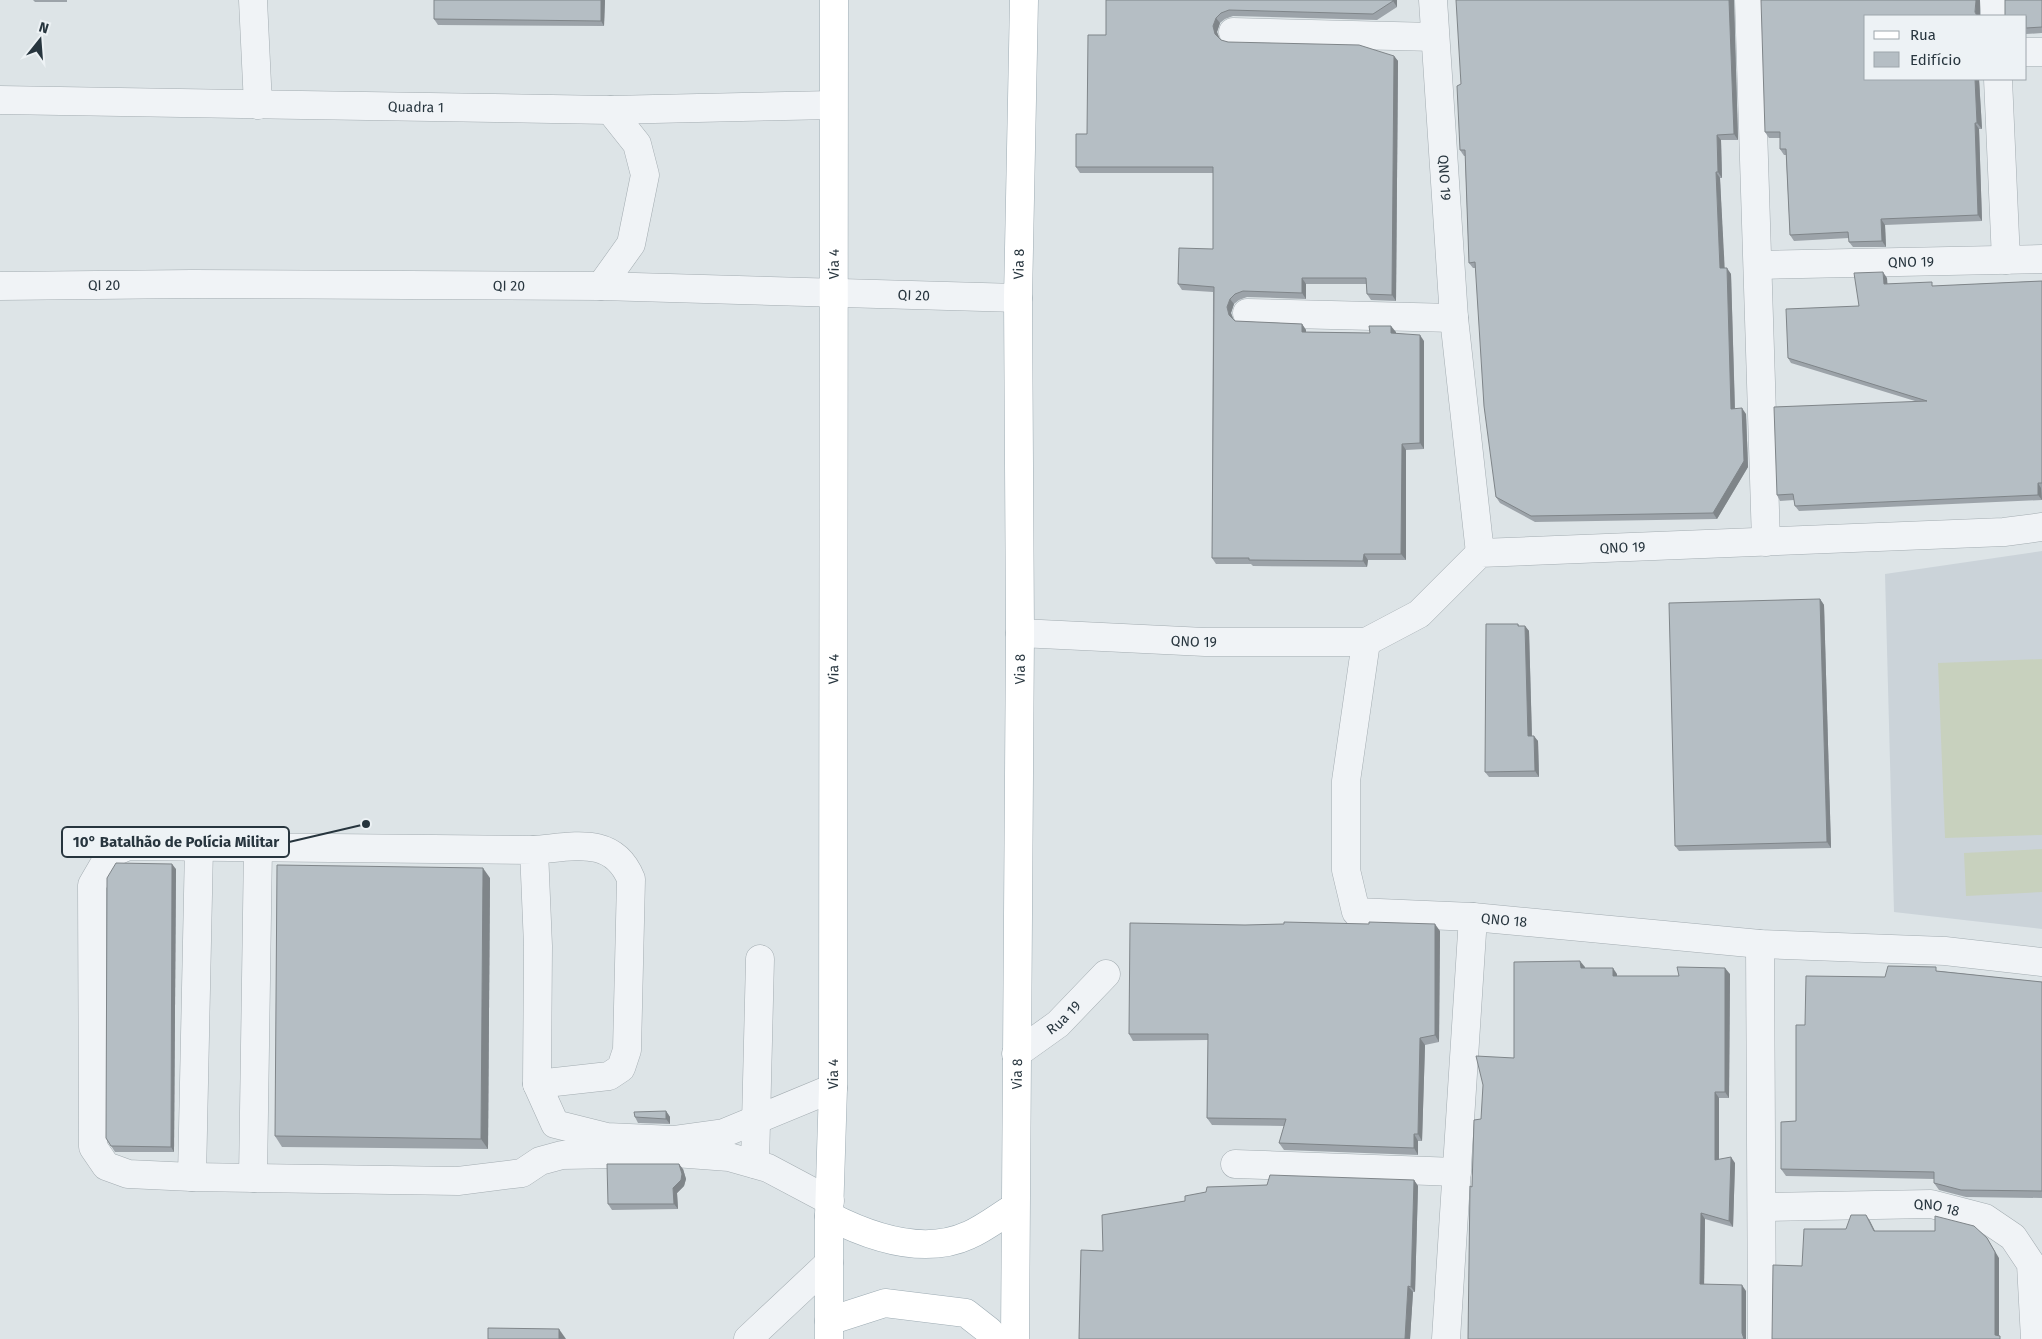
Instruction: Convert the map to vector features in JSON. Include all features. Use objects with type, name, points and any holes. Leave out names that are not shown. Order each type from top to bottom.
[{"type":"main road","name":"Via 4","points":[[829,1330],[833,1088],[832,293],[834,0]]},
{"type":"main road","name":"Via 8","points":[[1015,1339],[1014,1207],[1020,633],[1018,298],[1024,0]]},
{"type":"main road","points":[[830,1209],[859,1232],[892,1240],[923,1244],[954,1241],[970,1235],[1014,1207]]},
{"type":"main road","points":[[829,1330],[885,1303],[966,1313],[989,1331],[995,1339]]},
{"type":"street","points":[[253,0],[258,105]]},
{"type":"street","name":"QNO 19","points":[[1433,0],[1454,318],[1480,553]]},
{"type":"street","points":[[1749,0],[1766,542]]},
{"type":"street","points":[[1994,0],[1995,15]]},
{"type":"street","points":[[1233,32],[1435,37]]},
{"type":"street","points":[[2027,52],[2042,52]]},
{"type":"street","points":[[1998,80],[2006,260]]},
{"type":"street","name":"Quadra 1","points":[[0,100],[610,110],[833,105]]},
{"type":"street","points":[[601,286],[631,244],[645,175],[636,144],[610,110]]},
{"type":"street","name":"QNO 19","points":[[1758,265],[2042,260]]},
{"type":"street","name":"QI 20","points":[[0,286],[192,284],[601,286],[1018,298]]},
{"type":"street","points":[[1247,313],[1454,318]]},
{"type":"street","name":"QNO 19","points":[[1020,633],[1205,642],[1366,642],[1419,614],[1480,553],[2004,532],[2042,527]]},
{"type":"street","points":[[1366,642],[1346,781],[1346,870],[1356,912],[1473,918]]},
{"type":"street","points":[[537,1084],[609,1076],[621,1068],[628,1050],[631,879],[625,863],[613,853],[591,846],[534,850],[128,846],[110,854],[92,885],[93,1147],[106,1166],[128,1174],[192,1177],[458,1181],[522,1173],[540,1162],[562,1155],[674,1153],[729,1157],[768,1168],[830,1209]]},
{"type":"street","points":[[192,1177],[199,847]]},
{"type":"street","points":[[254,1178],[258,847]]},
{"type":"street","points":[[534,850],[538,946],[537,1084],[555,1124],[607,1137],[673,1140],[724,1133],[757,1121],[833,1088]]},
{"type":"street","name":"QNO 18","points":[[1446,1339],[1473,918],[1760,944],[1945,951],[2042,962]]},
{"type":"street","points":[[1760,944],[1762,1339]]},
{"type":"street","points":[[755,1164],[760,959]]},
{"type":"street","name":"Rua 19","points":[[1016,1054],[1058,1024],[1106,974]]},
{"type":"street","points":[[1235,1164],[1457,1172]]},
{"type":"street","name":"QNO 18","points":[[1762,1207],[1931,1204],[1985,1218],[2013,1237],[2031,1264],[2037,1327]]},
{"type":"street","points":[[748,1339],[829,1263]]},
{"type":"shaded area","points":[[2042,551],[2042,929],[1894,912],[1885,574]]},
{"type":"green space","points":[[2042,659],[2042,835],[1945,838],[1938,663]]},
{"type":"green space","points":[[2042,849],[2042,892],[1966,896],[1964,853]]},
{"type":"building","points":[[434,0],[601,0],[601,21],[434,19]]},
{"type":"building","points":[[1106,0],[1393,0],[1373,14],[1229,10],[1221,13],[1216,18],[1213,26],[1215,34],[1221,40],[1228,42],[1359,45],[1394,56],[1392,295],[1367,294],[1366,278],[1302,278],[1302,293],[1243,291],[1235,294],[1230,299],[1227,307],[1229,315],[1235,321],[1302,324],[1302,332],[1370,333],[1369,326],[1391,326],[1391,333],[1420,335],[1420,443],[1402,444],[1401,554],[1364,554],[1363,561],[1212,558],[1214,287],[1178,284],[1179,248],[1213,249],[1213,167],[1076,167],[1076,134],[1087,134],[1088,35],[1106,35]]},
{"type":"building","points":[[1456,0],[1729,0],[1734,134],[1717,135],[1718,172],[1716,172],[1720,268],[1727,268],[1731,409],[1742,408],[1744,461],[1713,513],[1531,516],[1496,497],[1484,406],[1475,262],[1469,263],[1465,150],[1460,150],[1457,86],[1461,84]]},
{"type":"building","points":[[1761,0],[1976,0],[1976,15],[1864,15],[1864,80],[1975,80],[1978,215],[1881,219],[1882,241],[1849,242],[1848,232],[1790,235],[1786,149],[1780,149],[1780,132],[1765,132]]},
{"type":"building","points":[[2005,0],[2042,0],[2042,27],[2027,28],[2027,15],[2005,15]]},
{"type":"building","points":[[1883,272],[1884,284],[1932,282],[1932,286],[2042,281],[2042,483],[2038,483],[2038,495],[1795,506],[1793,494],[1777,495],[1774,407],[1927,401],[1788,358],[1786,309],[1859,306],[1854,273]]},
{"type":"building","points":[[1820,599],[1827,842],[1675,846],[1669,603]]},
{"type":"building","points":[[1486,624],[1518,624],[1518,626],[1525,626],[1528,736],[1534,736],[1535,771],[1485,772]]},
{"type":"building","points":[[116,863],[172,864],[171,1147],[111,1146],[106,1138],[107,878]]},
{"type":"building","points":[[277,865],[483,868],[481,1139],[275,1136]]},
{"type":"building","points":[[1284,922],[1435,924],[1435,1035],[1420,1038],[1418,1134],[1414,1134],[1414,1148],[1279,1143],[1286,1119],[1207,1118],[1208,1034],[1129,1034],[1130,923],[1245,925],[1284,924]]},
{"type":"building","points":[[1580,961],[1581,968],[1613,968],[1613,976],[1679,976],[1677,967],[1725,968],[1725,1092],[1715,1092],[1715,1160],[1731,1157],[1729,1221],[1701,1213],[1700,1284],[1742,1285],[1742,1333],[1744,1339],[1468,1339],[1470,1186],[1472,1187],[1474,1120],[1481,1119],[1483,1085],[1476,1056],[1514,1058],[1514,962]]},
{"type":"building","points":[[1888,966],[1936,967],[1936,971],[2042,982],[2042,1191],[1961,1190],[1934,1183],[1934,1172],[1781,1169],[1781,1122],[1796,1121],[1796,1025],[1805,1025],[1806,976],[1885,977]]},
{"type":"building","points":[[666,1111],[666,1119],[635,1117],[634,1112]]},
{"type":"building","points":[[607,1164],[679,1164],[682,1174],[681,1180],[673,1188],[674,1204],[608,1204]]},
{"type":"building","points":[[1270,1175],[1414,1180],[1411,1287],[1408,1286],[1405,1339],[1079,1339],[1081,1250],[1103,1251],[1102,1215],[1185,1201],[1185,1196],[1206,1192],[1207,1187],[1267,1185]]},
{"type":"building","points":[[1851,1215],[1866,1215],[1874,1231],[1935,1231],[1935,1216],[1974,1226],[1987,1238],[1995,1252],[1995,1335],[2000,1336],[2000,1339],[1772,1339],[1773,1265],[1802,1266],[1804,1229],[1846,1229]]},
{"type":"building","points":[[488,1328],[559,1329],[559,1339],[488,1339]]},
{"type":"place","name":"10° Batalhão de Polícia Militar","points":[[366,824]]}]
